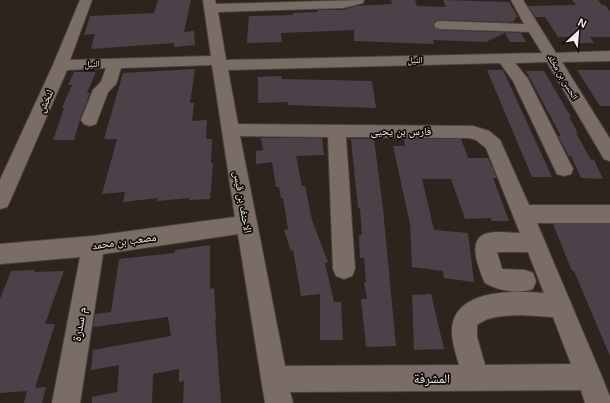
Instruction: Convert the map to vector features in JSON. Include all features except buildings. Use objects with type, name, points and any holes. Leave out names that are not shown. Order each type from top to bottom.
[{"type":"street","name":"لنخش","points":[[0,202],[61,65],[86,0]]},
{"type":"street","points":[[210,4],[343,4],[358,0]]},
{"type":"street","name":"الحسن بن مخلد","points":[[517,0],[551,57],[602,128],[610,154]]},
{"type":"street","name":"الاحنف بن قيس","points":[[210,4],[230,130],[277,391]]},
{"type":"street","points":[[441,25],[534,28]]},
{"type":"street","name":"النيل","points":[[61,65],[610,56]]},
{"type":"street","points":[[508,58],[512,70],[520,79],[564,169]]},
{"type":"street","points":[[90,120],[101,90],[95,85],[108,64]]},
{"type":"street","name":"فارس بن يحيى","points":[[230,130],[469,132],[483,136],[494,145],[561,306],[599,403]]},
{"type":"street","points":[[337,131],[344,269]]},
{"type":"street","points":[[522,214],[610,214]]},
{"type":"street","name":"مصعب بن محمد","points":[[0,254],[93,246],[247,224]]},
{"type":"street","points":[[525,281],[499,279],[493,276],[485,246],[489,242],[534,243]]},
{"type":"street","name":"م سدرة","points":[[66,403],[93,246]]},
{"type":"street","points":[[476,378],[464,327],[470,314],[484,307],[504,304],[561,306]]},
{"type":"street","name":"المشرفة","points":[[277,391],[476,378],[589,377]]}]
